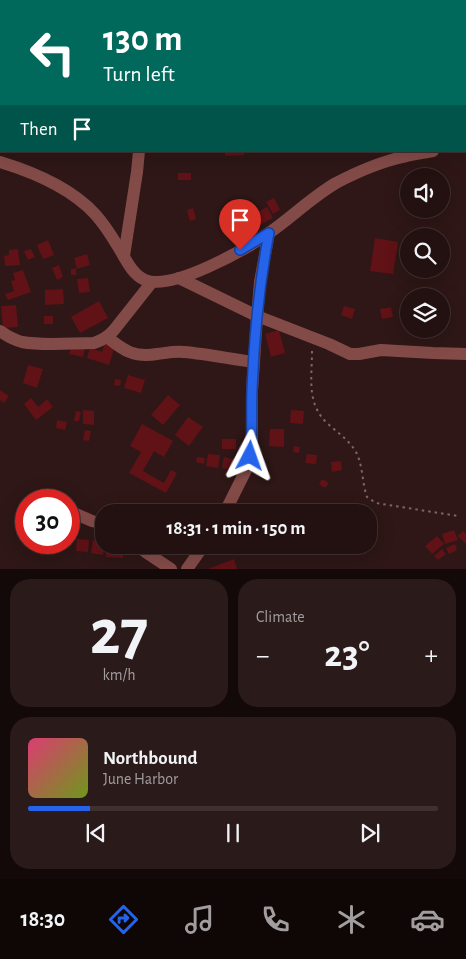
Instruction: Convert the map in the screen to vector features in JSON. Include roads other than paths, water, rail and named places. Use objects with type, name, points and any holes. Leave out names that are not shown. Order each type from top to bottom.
[{"type":"street","points":[[124,256],[139,152]]},
{"type":"street","points":[[0,162],[36,174],[80,201],[95,214],[135,273],[143,279],[152,282],[162,282],[179,278],[226,258],[269,233],[318,194],[337,183],[376,165],[428,152]]},
{"type":"street","points":[[229,504],[246,470],[250,456],[257,316],[260,282],[269,233]]},
{"type":"street","points":[[179,278],[257,316],[350,354],[381,350],[466,354]]},
{"type":"street","points":[[0,331],[16,340],[32,343],[94,343],[107,337],[152,282]]},
{"type":"street","points":[[107,337],[122,349],[141,355],[173,351],[254,362]]},
{"type":"street","points":[[80,516],[95,522]]},
{"type":"street","points":[[148,554],[171,569]]},
{"type":"street","points":[[187,569],[198,554]]}]
